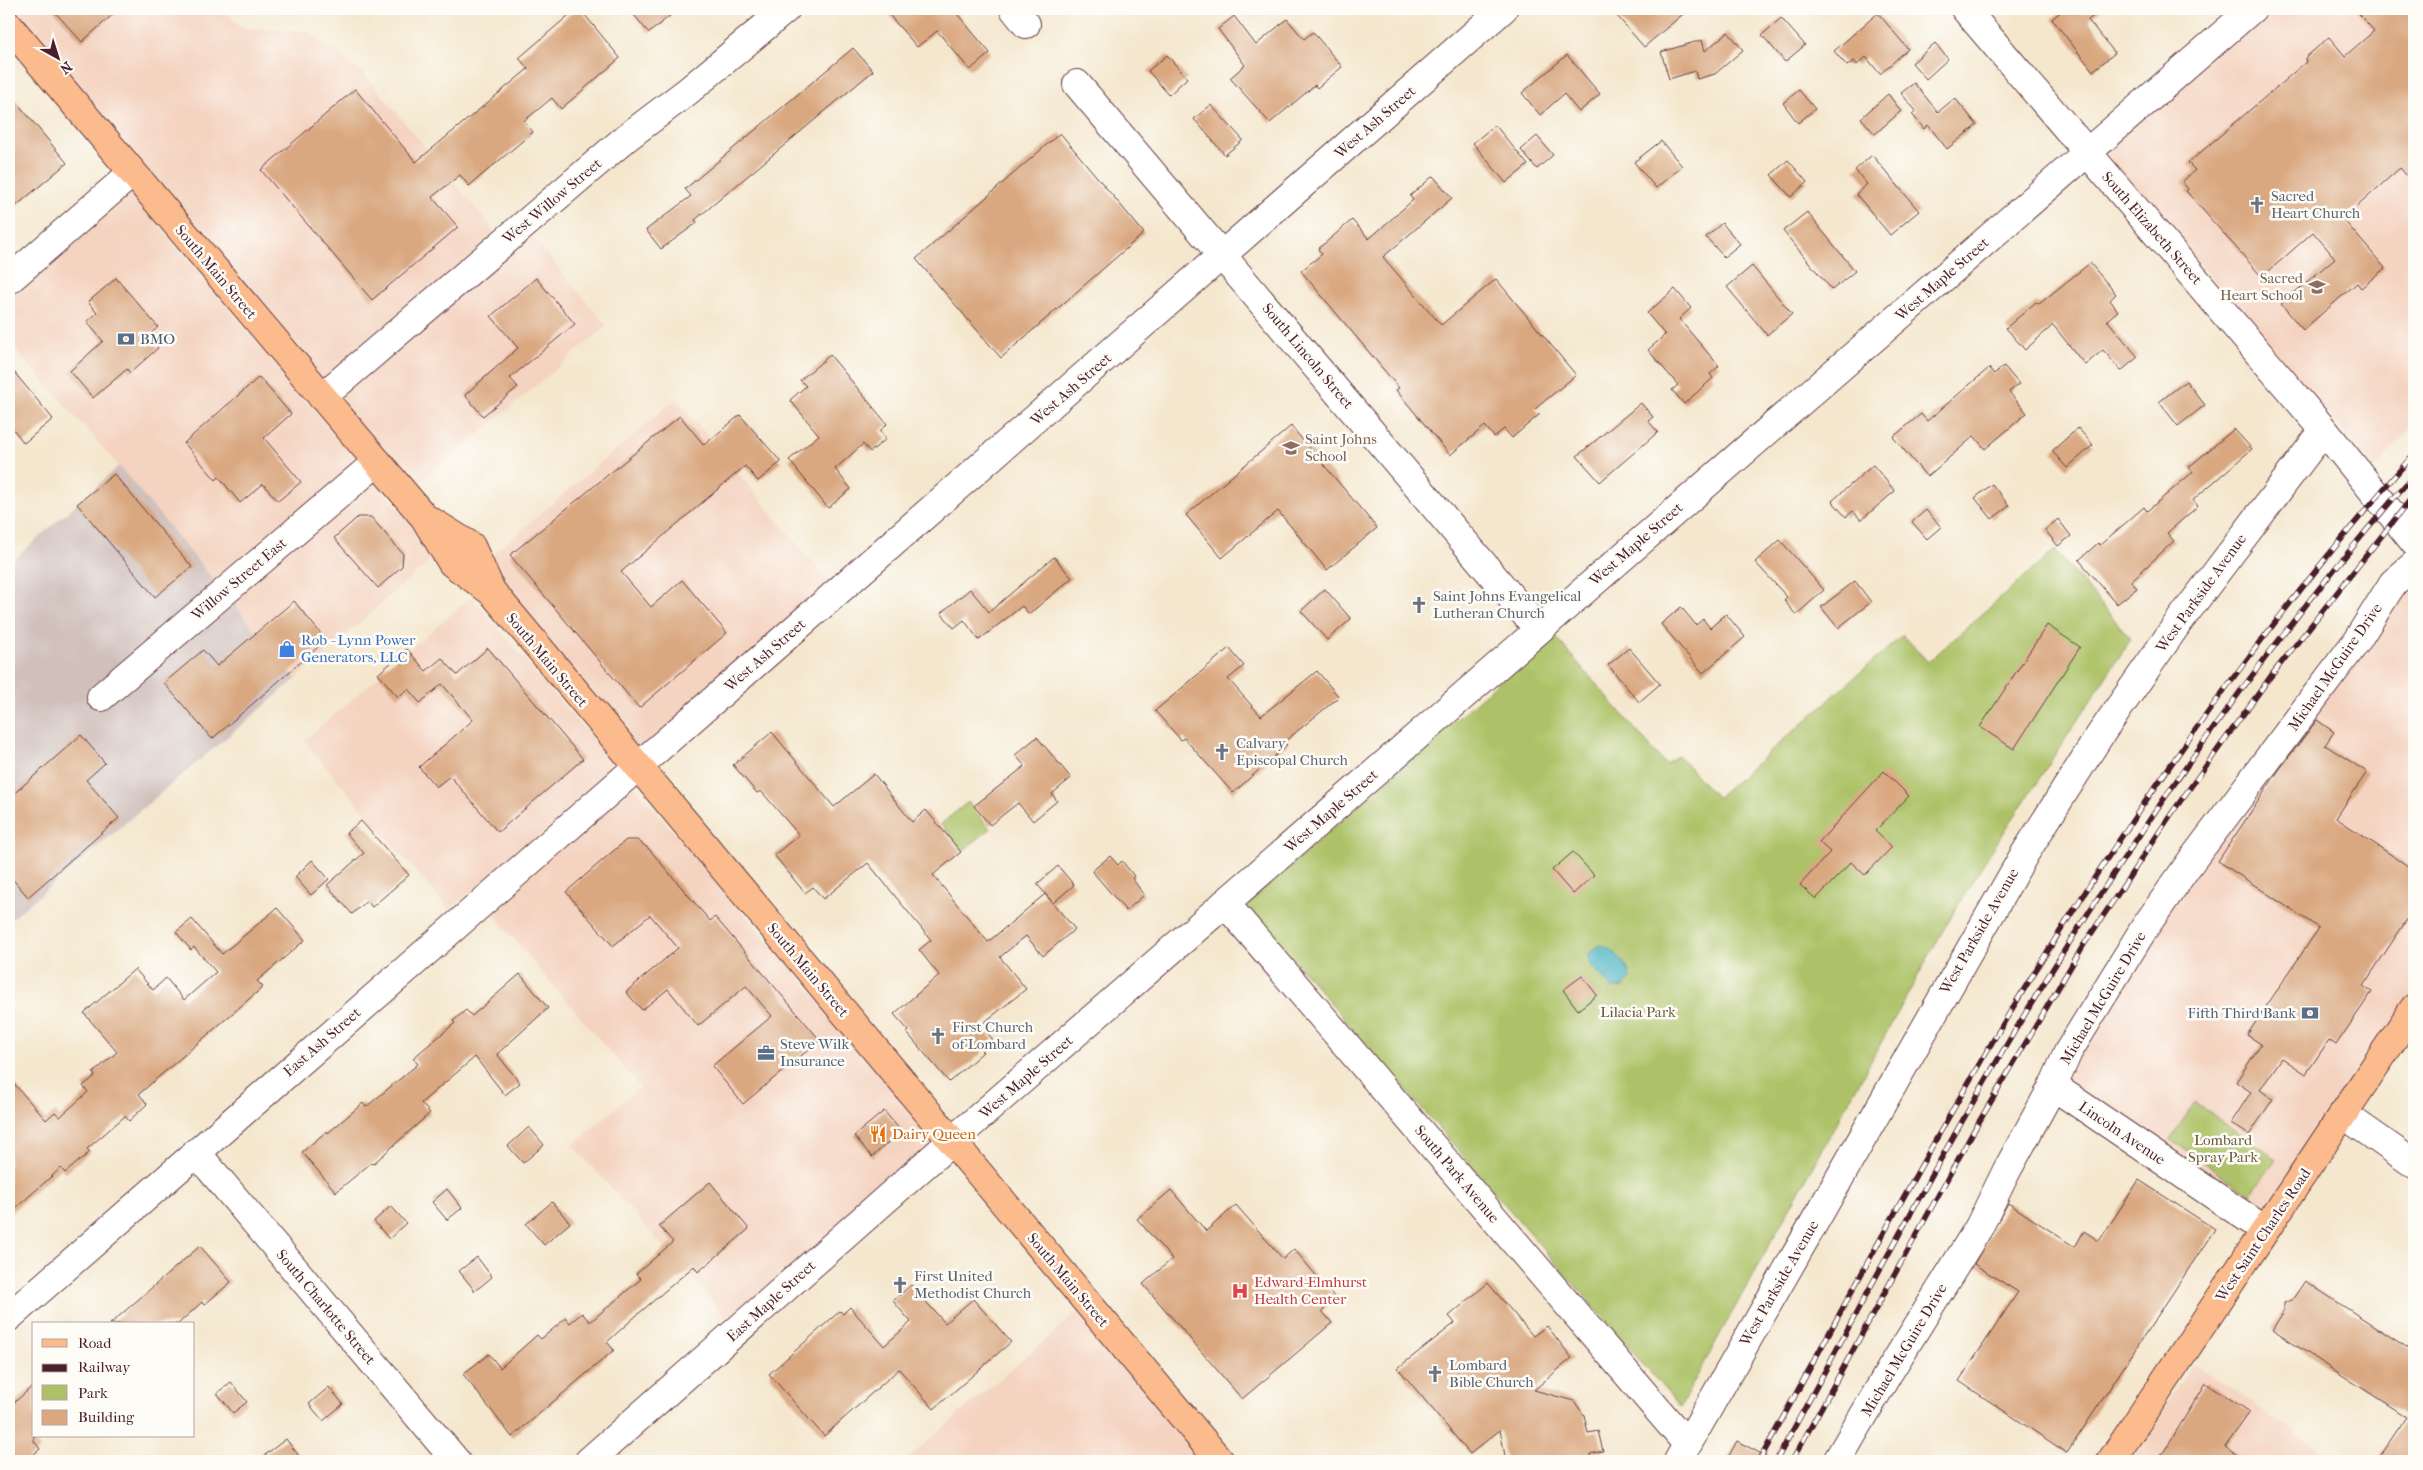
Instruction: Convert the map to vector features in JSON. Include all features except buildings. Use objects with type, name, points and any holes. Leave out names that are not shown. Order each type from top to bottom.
[{"type":"main road","name":"South Main Street","points":[[9,26],[424,517],[452,563],[493,594],[636,767],[953,1140],[1220,1461]]},
{"type":"main road","name":"West Saint Charles Road","points":[[2111,1461],[2414,1008]]},
{"type":"street","name":"West Willow Street","points":[[322,397],[626,138],[688,91],[786,9]]},
{"type":"street","name":"West Ash Street","points":[[636,767],[1503,9]]},
{"type":"street","name":"South Elizabeth Street","points":[[1965,9],[2324,430],[2414,542]]},
{"type":"street","name":"West Maple Street","points":[[953,1140],[2252,9]]},
{"type":"street","name":"South Lincoln Street","points":[[1077,84],[1538,629]]},
{"type":"street","points":[[9,280],[132,173]]},
{"type":"street","name":"West Parkside Avenue","points":[[1683,1453],[2024,855],[2100,734],[2178,623],[2324,430]]},
{"type":"street","name":"Willow Street East","points":[[100,697],[377,462]]},
{"type":"street","name":"Michael McGuire Drive","points":[[1837,1461],[1889,1372],[1979,1227],[2085,1021],[2145,927],[2189,864],[2356,642],[2393,583],[2414,565]]},
{"type":"street","name":"East Ash Street","points":[[9,1317],[636,767]]},
{"type":"street","name":"South Park Avenue","points":[[1226,903],[1683,1453]]},
{"type":"street","name":"Lincoln Avenue","points":[[2053,1086],[2265,1230]]},
{"type":"street","points":[[2343,1114],[2414,1164]]},
{"type":"street","name":"East Maple Street","points":[[589,1461],[953,1140]]},
{"type":"street","name":"South Charlotte Street","points":[[196,1152],[456,1461]]},
{"type":"shaded area","points":[[11,9],[224,9],[240,27],[310,32],[365,75],[499,236],[324,383]]},
{"type":"shaded area","name":"Sacred Heart School","points":[[2265,9],[2414,9],[2414,424],[2375,469],[2103,151]]},
{"type":"shaded area","points":[[116,174],[437,554],[296,679],[119,466],[9,342],[9,269]]},
{"type":"shaded area","points":[[529,233],[607,326],[412,490],[334,397]]},
{"type":"shaded area","points":[[676,399],[832,585],[639,753],[479,566]]},
{"type":"shaded area","points":[[119,466],[296,679],[9,921],[9,564]]},
{"type":"shaded area","points":[[2414,575],[2414,992],[2255,1230],[2055,1096],[2141,945]]},
{"type":"shaded area","points":[[471,597],[619,770],[449,910],[304,741]]},
{"type":"shaded area","points":[[633,785],[939,1139],[732,1324],[573,1145],[640,1087],[489,910]]},
{"type":"shaded area","points":[[1081,1309],[1203,1461],[905,1461]]},
{"type":"shaded area","points":[[2193,1364],[2338,1461],[2127,1461]]},
{"type":"green space","name":"Lilacia Park","points":[[2055,550],[2131,639],[1985,861],[1946,925],[1680,1407],[1246,905],[1553,634],[1666,765],[1678,755],[1717,798],[1903,635],[1928,662]]},
{"type":"green space","points":[[968,802],[990,829],[963,851],[941,824]]},
{"type":"green space","name":"Lombard Spray Park","points":[[2195,1103],[2276,1159],[2251,1195],[2170,1139]]},
{"type":"water","points":[[1600,945],[1615,953],[1627,968],[1630,979],[1624,987],[1612,988],[1589,963],[1589,953]]},
{"type":"railway","points":[[1759,1461],[1957,1103],[2069,916],[2161,779],[2258,645],[2360,516],[2414,454]]},
{"type":"railway","points":[[1776,1461],[1970,1107],[2081,924],[2170,791],[2263,661],[2362,535],[2414,475]]},
{"type":"railway","points":[[1792,1461],[1973,1132],[2083,946],[2174,810],[2271,676],[2414,495]]},
{"type":"place","name":"Sacred Heart Church","points":[[2257,205]]},
{"type":"place","name":"Sacred Heart School","points":[[2317,287]]},
{"type":"place","name":"BMO","points":[[126,339]]},
{"type":"place","name":"Saint Johns School","points":[[1291,448]]},
{"type":"place","name":"Saint Johns Evangelical Lutheran Church","points":[[1419,605]]},
{"type":"place","name":"Rob - Lynn Power Generators, LLC","points":[[287,649]]},
{"type":"place","name":"Calvary Episcopal Church","points":[[1222,752]]},
{"type":"place","name":"Fifth Third Bank","points":[[2310,1013]]},
{"type":"place","name":"First Church of Lombard","points":[[938,1036]]},
{"type":"place","name":"Steve Wilk Insurance","points":[[766,1053]]},
{"type":"place","name":"Dairy Queen","points":[[878,1134]]},
{"type":"place","name":"First United Methodist Church","points":[[900,1285]]},
{"type":"place","name":"Edward-Elmhurst Health Center","points":[[1240,1291]]},
{"type":"place","name":"Lombard Bible Church","points":[[1435,1374]]}]
